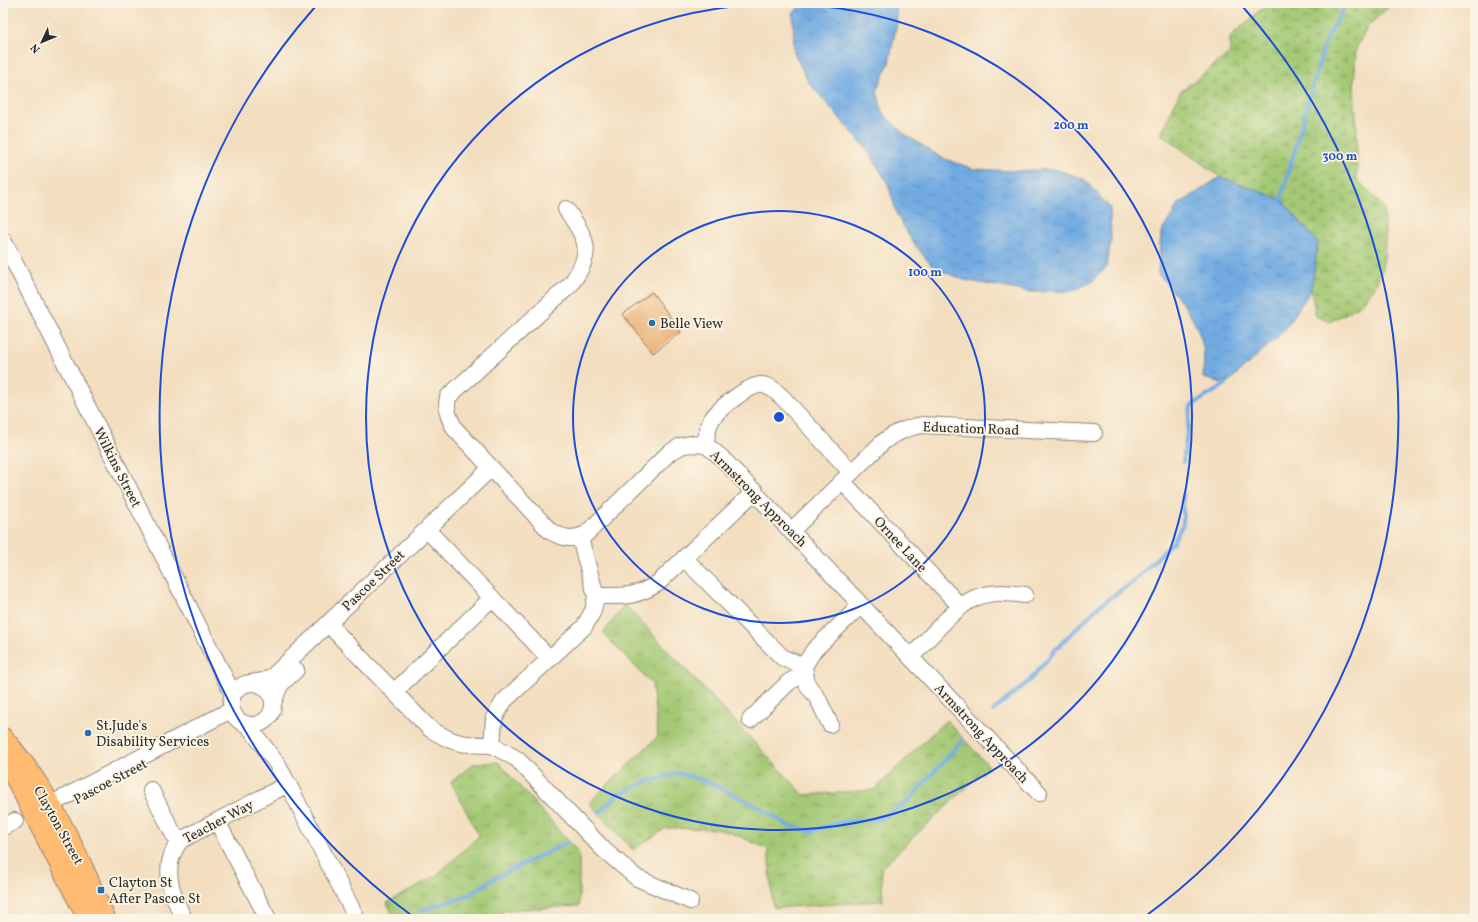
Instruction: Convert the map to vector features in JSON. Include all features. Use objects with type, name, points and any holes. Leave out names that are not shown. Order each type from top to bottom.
[{"type":"main road","name":"Clayton Street","points":[[3,739],[22,759],[32,817],[88,919]]},
{"type":"main road","name":"Clayton Street","points":[[32,817],[91,883],[105,919]]},
{"type":"street","points":[[492,745],[494,718],[504,701],[584,628],[593,611],[596,596],[580,538],[559,537],[550,531],[455,429],[448,416],[446,406],[448,397],[571,284],[582,268],[586,251],[584,237],[566,209]]},
{"type":"street","name":"Wilkins Street","points":[[3,240],[233,694]]},
{"type":"street","name":"Ornee Lane","points":[[706,445],[707,433],[714,415],[741,393],[761,385],[773,388],[847,477],[961,608]]},
{"type":"street","name":"Education Road","points":[[792,530],[890,436],[899,431],[922,425],[1094,433]]},
{"type":"street","name":"Armstrong Approach","points":[[580,538],[586,534],[669,453],[681,446],[690,444],[706,445],[721,457],[755,491],[1039,793]]},
{"type":"street","name":"Pascoe Street","points":[[251,683],[264,681],[273,676],[331,628],[433,536],[493,471]]},
{"type":"street","name":"Pascoe Street","points":[[273,704],[280,685],[331,628],[493,471]]},
{"type":"street","points":[[596,596],[622,596],[644,592],[658,583],[755,491]]},
{"type":"street","points":[[433,536],[550,659]]},
{"type":"street","points":[[684,558],[783,658],[804,671],[830,724]]},
{"type":"street","points":[[911,657],[961,608],[976,597],[999,592],[1025,595]]},
{"type":"street","points":[[394,692],[492,598]]},
{"type":"street","points":[[750,720],[789,682],[804,671],[814,650],[861,605]]},
{"type":"street","points":[[331,628],[429,728],[445,739],[463,745],[492,745],[517,759],[604,850],[637,878],[690,901]]},
{"type":"street","points":[[248,726],[260,724],[266,720],[271,714],[273,704],[270,693],[265,688],[251,683],[238,688],[233,694],[231,699],[233,713],[248,726],[277,764],[357,919]]},
{"type":"street","name":"Pascoe Street","points":[[32,817],[233,713]]},
{"type":"street","points":[[266,720],[277,764]]},
{"type":"street","name":"Teacher Way","points":[[184,919],[169,883],[170,860],[173,851],[180,841],[288,784]]},
{"type":"street","points":[[151,790],[174,836],[180,841]]},
{"type":"street","points":[[217,821],[268,919]]},
{"type":"green space","points":[[1275,3],[1393,3],[1368,26],[1356,49],[1354,88],[1357,128],[1357,179],[1384,208],[1384,259],[1377,282],[1370,293],[1361,303],[1330,322],[1316,316],[1311,290],[1318,243],[1281,199],[1220,177],[1161,134],[1180,92],[1230,53],[1230,37],[1259,11]]},
{"type":"green space","points":[[625,605],[804,795],[874,790],[946,720],[989,766],[881,868],[883,901],[773,908],[768,849],[732,833],[715,829],[666,828],[633,850],[589,803],[658,736],[652,684],[603,633]]},
{"type":"green space","points":[[498,762],[579,853],[579,906],[506,910],[490,919],[395,919],[387,903],[437,875],[479,836],[451,782],[473,764]]},
{"type":"water","points":[[802,3],[896,3],[897,23],[889,63],[877,90],[882,112],[903,133],[942,158],[974,169],[1015,171],[1055,169],[1084,179],[1110,208],[1111,239],[1107,267],[1092,282],[1072,291],[1029,292],[964,280],[934,268],[914,244],[897,215],[888,184],[869,152],[809,83],[794,53],[793,14]]},
{"type":"water","points":[[1220,177],[1281,199],[1318,243],[1311,290],[1283,332],[1226,384],[1203,378],[1204,353],[1202,341],[1198,331],[1181,301],[1158,274],[1161,233],[1178,205]]},
{"type":"building","name":"Belle View","points":[[652,292],[681,332],[653,353],[623,314]]},
{"type":"waterway","points":[[1281,199],[1326,39],[1347,3]]},
{"type":"waterway","points":[[1183,462],[1191,406],[1226,384]]},
{"type":"waterway","points":[[993,711],[1029,681],[1056,649],[1099,606],[1133,582],[1173,542],[1183,524],[1183,494]]},
{"type":"waterway","points":[[599,813],[619,794],[646,782],[679,773],[710,783],[755,805],[789,826],[812,831],[842,822],[881,819],[908,801],[963,740]]},
{"type":"waterway","points":[[421,910],[465,897],[495,878],[568,842]]},
{"type":"place","name":"Belle View","points":[[652,323]]},
{"type":"place","name":"St.Jude's Disability Services","points":[[88,733]]},
{"type":"place","name":"Clayton St After Pascoe St","points":[[101,890]]}]
